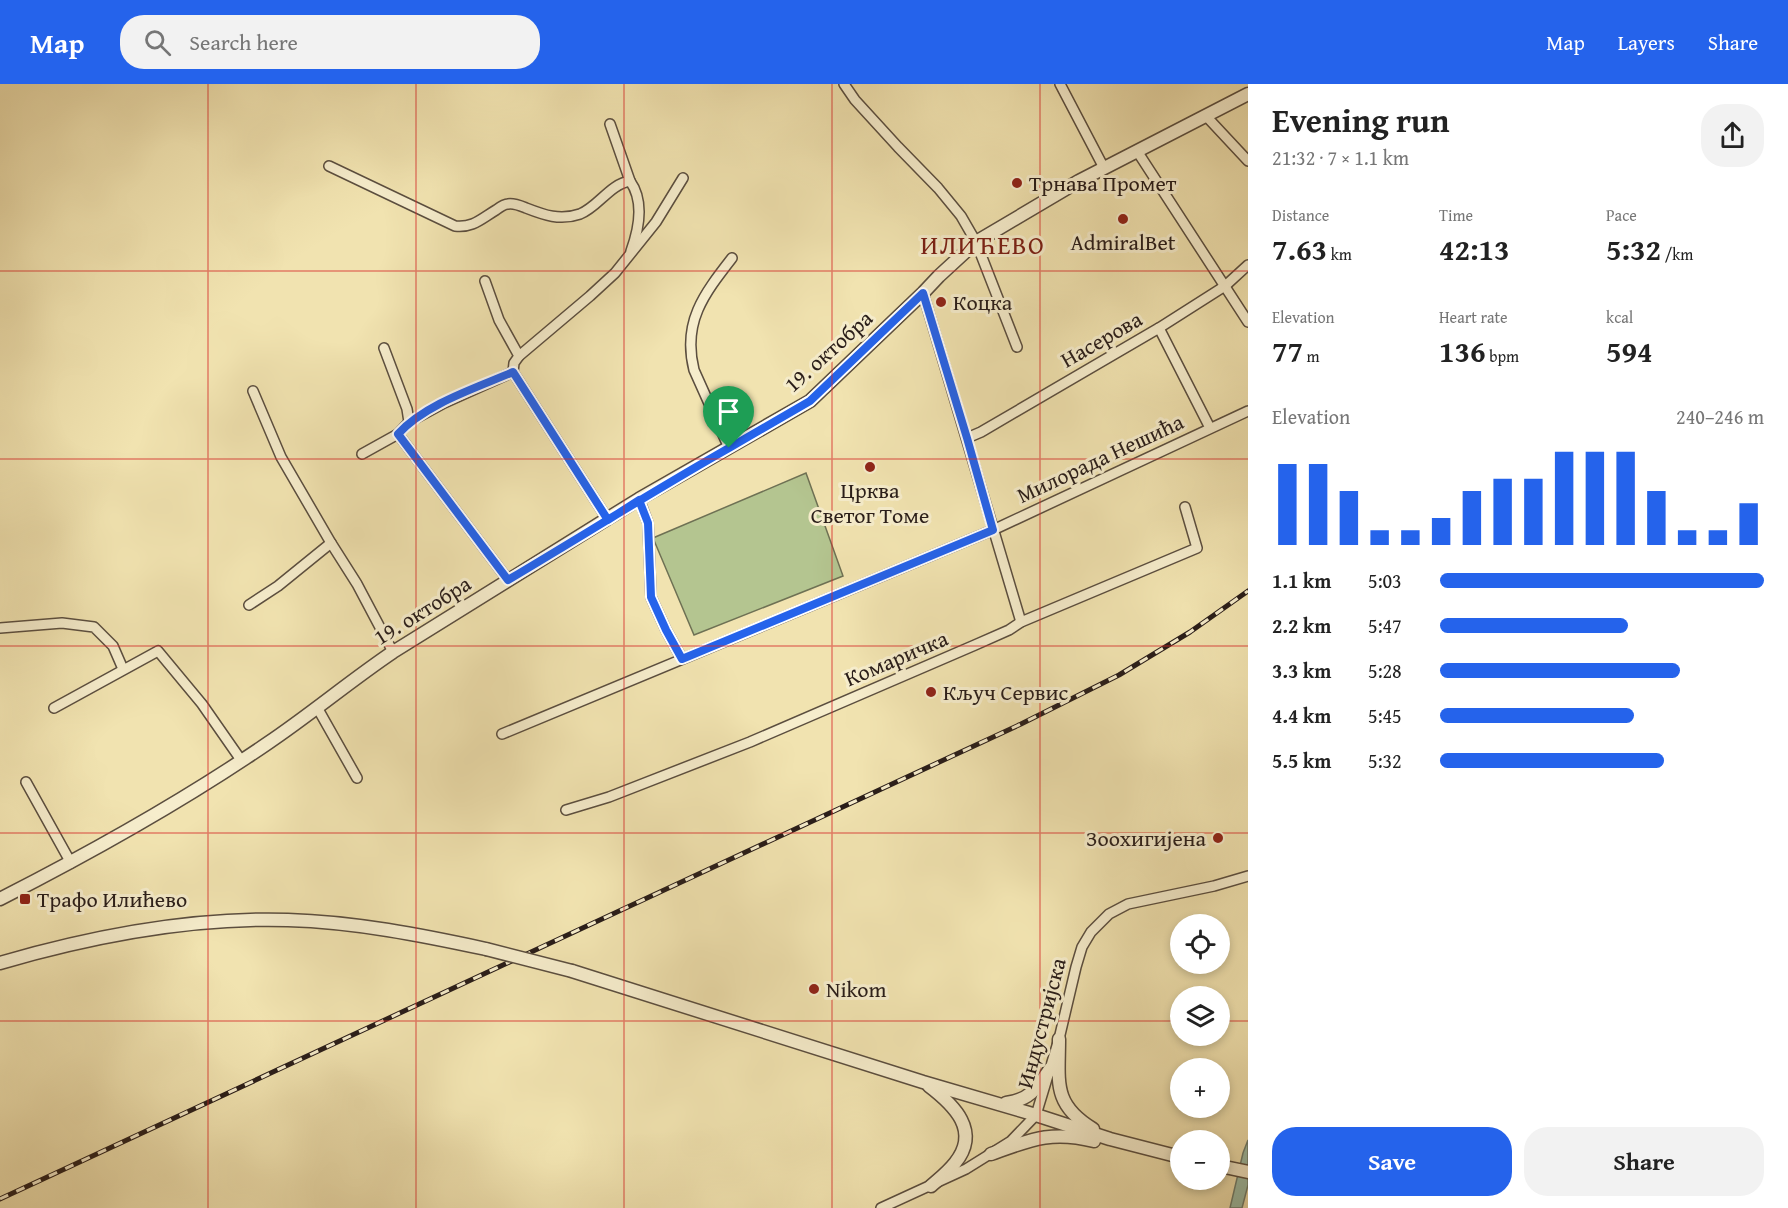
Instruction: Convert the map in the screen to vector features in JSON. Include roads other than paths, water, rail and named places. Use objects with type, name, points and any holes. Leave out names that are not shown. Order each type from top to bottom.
[{"type":"street","points":[[844,84],[862,108],[938,188],[961,216],[976,242],[1017,347]]},
{"type":"street","points":[[1060,84],[1104,168]]},
{"type":"street","name":"19. октобра","points":[[0,899],[158,814],[318,709],[393,652],[639,500],[810,401],[976,242],[1079,181],[1248,94]]},
{"type":"street","points":[[1206,116],[1248,161]]},
{"type":"street","points":[[610,124],[630,182],[636,192],[640,216],[640,225],[631,251]]},
{"type":"street","points":[[1137,151],[1248,322]]},
{"type":"street","points":[[329,166],[455,226],[464,227],[471,226],[509,203],[547,216],[570,217],[582,213],[623,182],[630,182]]},
{"type":"street","points":[[608,520],[513,372],[514,363],[519,356],[615,273],[656,222],[683,178]]},
{"type":"street","points":[[729,448],[694,370],[690,339],[695,316],[706,291],[732,258]]},
{"type":"street","name":"Насерова","points":[[967,438],[1159,328],[1225,286],[1248,265]]},
{"type":"street","points":[[485,281],[499,320],[519,356]]},
{"type":"street","points":[[923,293],[1021,622]]},
{"type":"street","points":[[1159,328],[1210,428]]},
{"type":"street","points":[[384,348],[407,409],[409,422]]},
{"type":"street","points":[[362,454],[398,434],[409,422],[444,403],[513,372]]},
{"type":"street","points":[[253,391],[281,457],[357,584],[393,652]]},
{"type":"street","name":"Милорада Нешића","points":[[502,734],[993,530],[1248,411]]},
{"type":"street","points":[[398,434],[508,580]]},
{"type":"street","points":[[639,500],[648,523],[651,597],[682,659]]},
{"type":"street","name":"Комаричка","points":[[566,810],[609,797],[750,742],[1009,630],[1021,622],[1197,548],[1185,507]]},
{"type":"street","points":[[249,604],[278,586],[331,543]]},
{"type":"street","points":[[0,628],[62,623],[94,627],[112,646],[123,669]]},
{"type":"street","points":[[54,708],[158,651],[202,704],[242,760]]},
{"type":"street","points":[[318,709],[357,778]]},
{"type":"street","points":[[26,782],[71,862]]},
{"type":"street","name":"Индустријска","points":[[881,1208],[966,1169],[991,1154],[1011,1141],[1036,1115],[1059,1039],[1082,947],[1091,932],[1109,914],[1128,904],[1214,886],[1248,876]]},
{"type":"street","points":[[1,962],[133,932],[226,920],[288,920],[354,925],[420,934],[572,971],[923,1082],[1110,1139],[1170,1155]]},
{"type":"street","points":[[1059,1039],[1059,1089],[1063,1100],[1081,1122],[1110,1139]]},
{"type":"street","points":[[998,1103],[1020,1101],[1038,1088],[1050,1069]]},
{"type":"street","points":[[923,1082],[955,1108],[965,1133],[965,1143],[955,1164],[931,1186]]},
{"type":"street","points":[[991,1154],[1031,1139],[1047,1136],[1092,1140],[1129,1152],[1154,1151]]},
{"type":"street","points":[[1230,1168],[1248,1172]]},
{"type":"railway","points":[[0,1199],[1021,724],[1119,675],[1190,632],[1248,591]]},
{"type":"place","name":"Трнава Промет","points":[[1017,183]]},
{"type":"place","name":"AdmiralBet","points":[[1123,219]]},
{"type":"place","name":"Коцка","points":[[941,302]]},
{"type":"place","name":"Црква Светог Томе","points":[[870,467]]},
{"type":"place","name":"Кључ Сервис","points":[[931,692]]},
{"type":"place","name":"Зоохигијена","points":[[1218,838]]},
{"type":"place","name":"Трафо Илићево","points":[[25,899]]},
{"type":"place","name":"Nikom","points":[[814,989]]},
{"type":"district","name":"ИЛИЋЕВО","points":[[983,245]]}]
